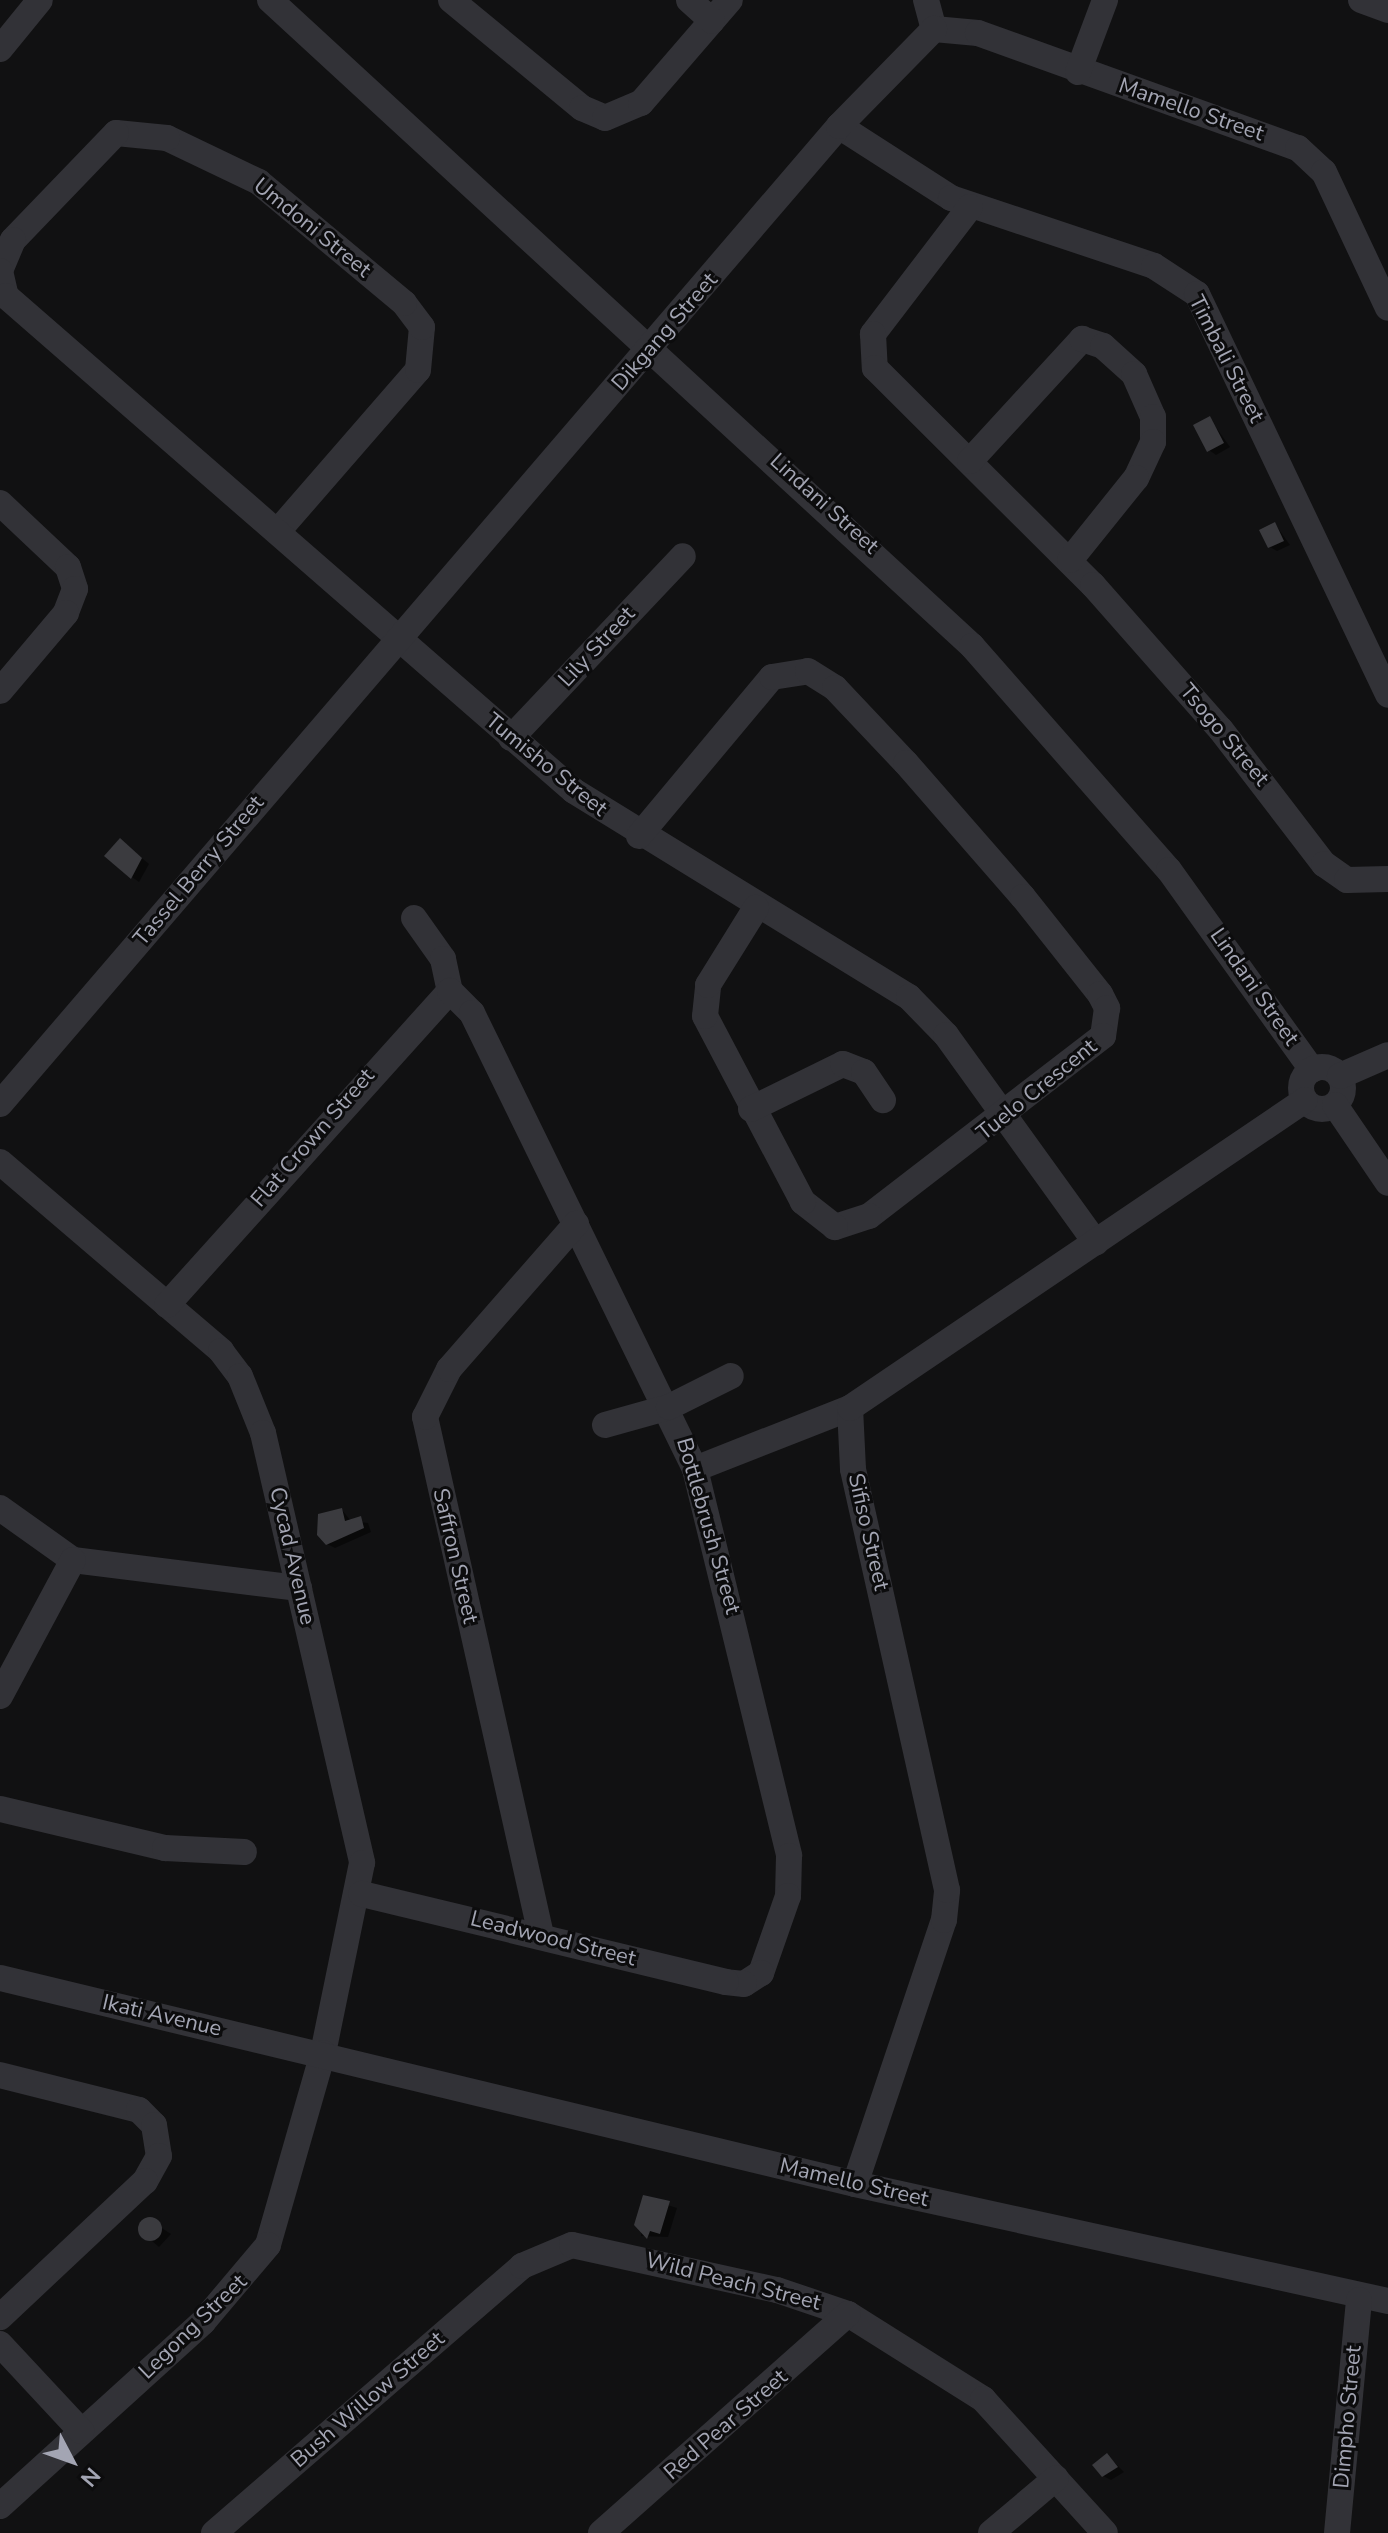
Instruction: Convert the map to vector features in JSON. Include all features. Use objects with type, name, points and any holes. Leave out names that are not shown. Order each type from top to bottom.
[{"type":"street","points":[[0,49],[40,0]]},
{"type":"street","name":"Lindani Street","points":[[270,0],[903,577],[1028,706],[1169,870],[1312,1070]]},
{"type":"street","points":[[451,0],[582,108],[605,118],[641,103],[730,0]]},
{"type":"street","points":[[689,0],[712,21]]},
{"type":"street","points":[[926,0],[934,29]]},
{"type":"street","points":[[1078,72],[1105,0]]},
{"type":"street","points":[[1361,0],[1388,10]]},
{"type":"street","name":"Dikgang Street","points":[[397,638],[652,349],[839,126],[934,29]]},
{"type":"street","name":"Mamello Street","points":[[934,29],[978,33],[1312,158],[1388,308]]},
{"type":"street","name":"Timbali Street","points":[[839,126],[970,207],[1154,266],[1197,294],[1388,695]]},
{"type":"street","name":"Umdoni Street","points":[[0,271],[13,240],[91,152],[133,129],[259,182],[404,303],[425,339],[418,370],[278,531]]},
{"type":"street","name":"Tsogo Street","points":[[970,207],[868,345],[875,368],[1070,560],[1221,730],[1324,864],[1359,883],[1388,879]]},
{"type":"street","name":"Tumisho Street","points":[[0,271],[6,296],[23,313],[278,531],[511,738],[639,836],[909,997],[1096,1243]]},
{"type":"street","points":[[970,461],[1082,339],[1103,346],[1134,374],[1153,417],[1153,442],[1136,478],[1070,560]]},
{"type":"street","points":[[0,503],[75,578],[66,613],[0,691]]},
{"type":"street","name":"Lily Street","points":[[511,738],[683,556]]},
{"type":"street","name":"Tassel Berry Street","points":[[0,1104],[397,638]]},
{"type":"street","name":"Tuelo Crescent","points":[[639,836],[772,677],[796,668],[835,688],[1023,897],[1107,1008],[1095,1048],[1004,1119],[869,1216],[835,1227],[803,1202],[751,1109],[703,1001],[756,908]]},
{"type":"street","name":"Bottlebrush Street","points":[[414,918],[443,959],[458,996],[669,1407],[695,1469],[789,1856],[772,1953],[744,1984]]},
{"type":"street","name":"Flat Crown Street","points":[[167,1305],[458,996]]},
{"type":"street","points":[[1340,1076],[1388,1055]]},
{"type":"street","points":[[751,1109],[843,1064],[864,1072],[883,1100]]},
{"type":"street","points":[[1327,1067],[1340,1076],[1344,1088],[1335,1105],[1319,1109],[1305,1100],[1302,1081],[1312,1070],[1327,1067]]},
{"type":"street","points":[[695,1469],[850,1408],[1305,1100]]},
{"type":"street","points":[[1335,1105],[1388,1183]]},
{"type":"street","name":"Cycad Avenue","points":[[0,1162],[221,1351],[249,1393],[356,1814],[361,1894],[323,2053]]},
{"type":"street","name":"Saffron Street","points":[[541,1935],[425,1417],[449,1369],[576,1224]]},
{"type":"street","points":[[605,1425],[669,1407],[731,1376]]},
{"type":"street","name":"Sifiso Street","points":[[850,1408],[858,1497],[947,1890],[944,1920],[855,2184]]},
{"type":"street","points":[[0,1508],[73,1560],[299,1588]]},
{"type":"street","points":[[0,1696],[73,1560]]},
{"type":"street","points":[[0,1809],[165,1848],[244,1852]]},
{"type":"street","name":"Leadwood Street","points":[[361,1894],[744,1984]]},
{"type":"street","name":"Ikati Avenue","points":[[0,1978],[323,2053]]},
{"type":"street","name":"Mamello Street","points":[[323,2053],[855,2184],[1359,2300],[1388,2301]]},
{"type":"street","name":"Legong Street","points":[[0,2506],[257,2262],[287,2197],[323,2053]]},
{"type":"street","points":[[0,2075],[139,2110],[154,2125],[159,2156],[145,2181],[0,2317]]},
{"type":"street","name":"Wild Peach Street","points":[[522,2266],[548,2249],[590,2246],[848,2314],[983,2399],[1105,2533]]},
{"type":"street","name":"Bush Willow Street","points":[[214,2533],[522,2266]]},
{"type":"street","name":"Dimpho Street","points":[[1337,2533],[1359,2300]]},
{"type":"street","name":"Red Pear Street","points":[[601,2533],[848,2314]]},
{"type":"street","points":[[0,2344],[81,2431]]},
{"type":"street","points":[[991,2533],[1056,2478]]},
{"type":"building","points":[[1210,416],[1224,443],[1207,452],[1193,425]]},
{"type":"building","points":[[1275,522],[1284,541],[1268,548],[1259,530]]},
{"type":"building","points":[[120,838],[142,858],[131,879],[104,856]]},
{"type":"building","points":[[342,1508],[345,1521],[361,1516],[364,1528],[326,1545],[317,1535],[318,1514]]},
{"type":"building","points":[[643,2195],[670,2201],[660,2234],[650,2231],[647,2239],[634,2225]]},
{"type":"building","points":[[150,2217],[159,2220],[162,2229],[159,2238],[150,2241],[141,2238],[138,2229],[141,2220]]},
{"type":"building","points":[[1107,2453],[1118,2467],[1102,2477],[1092,2465]]}]
